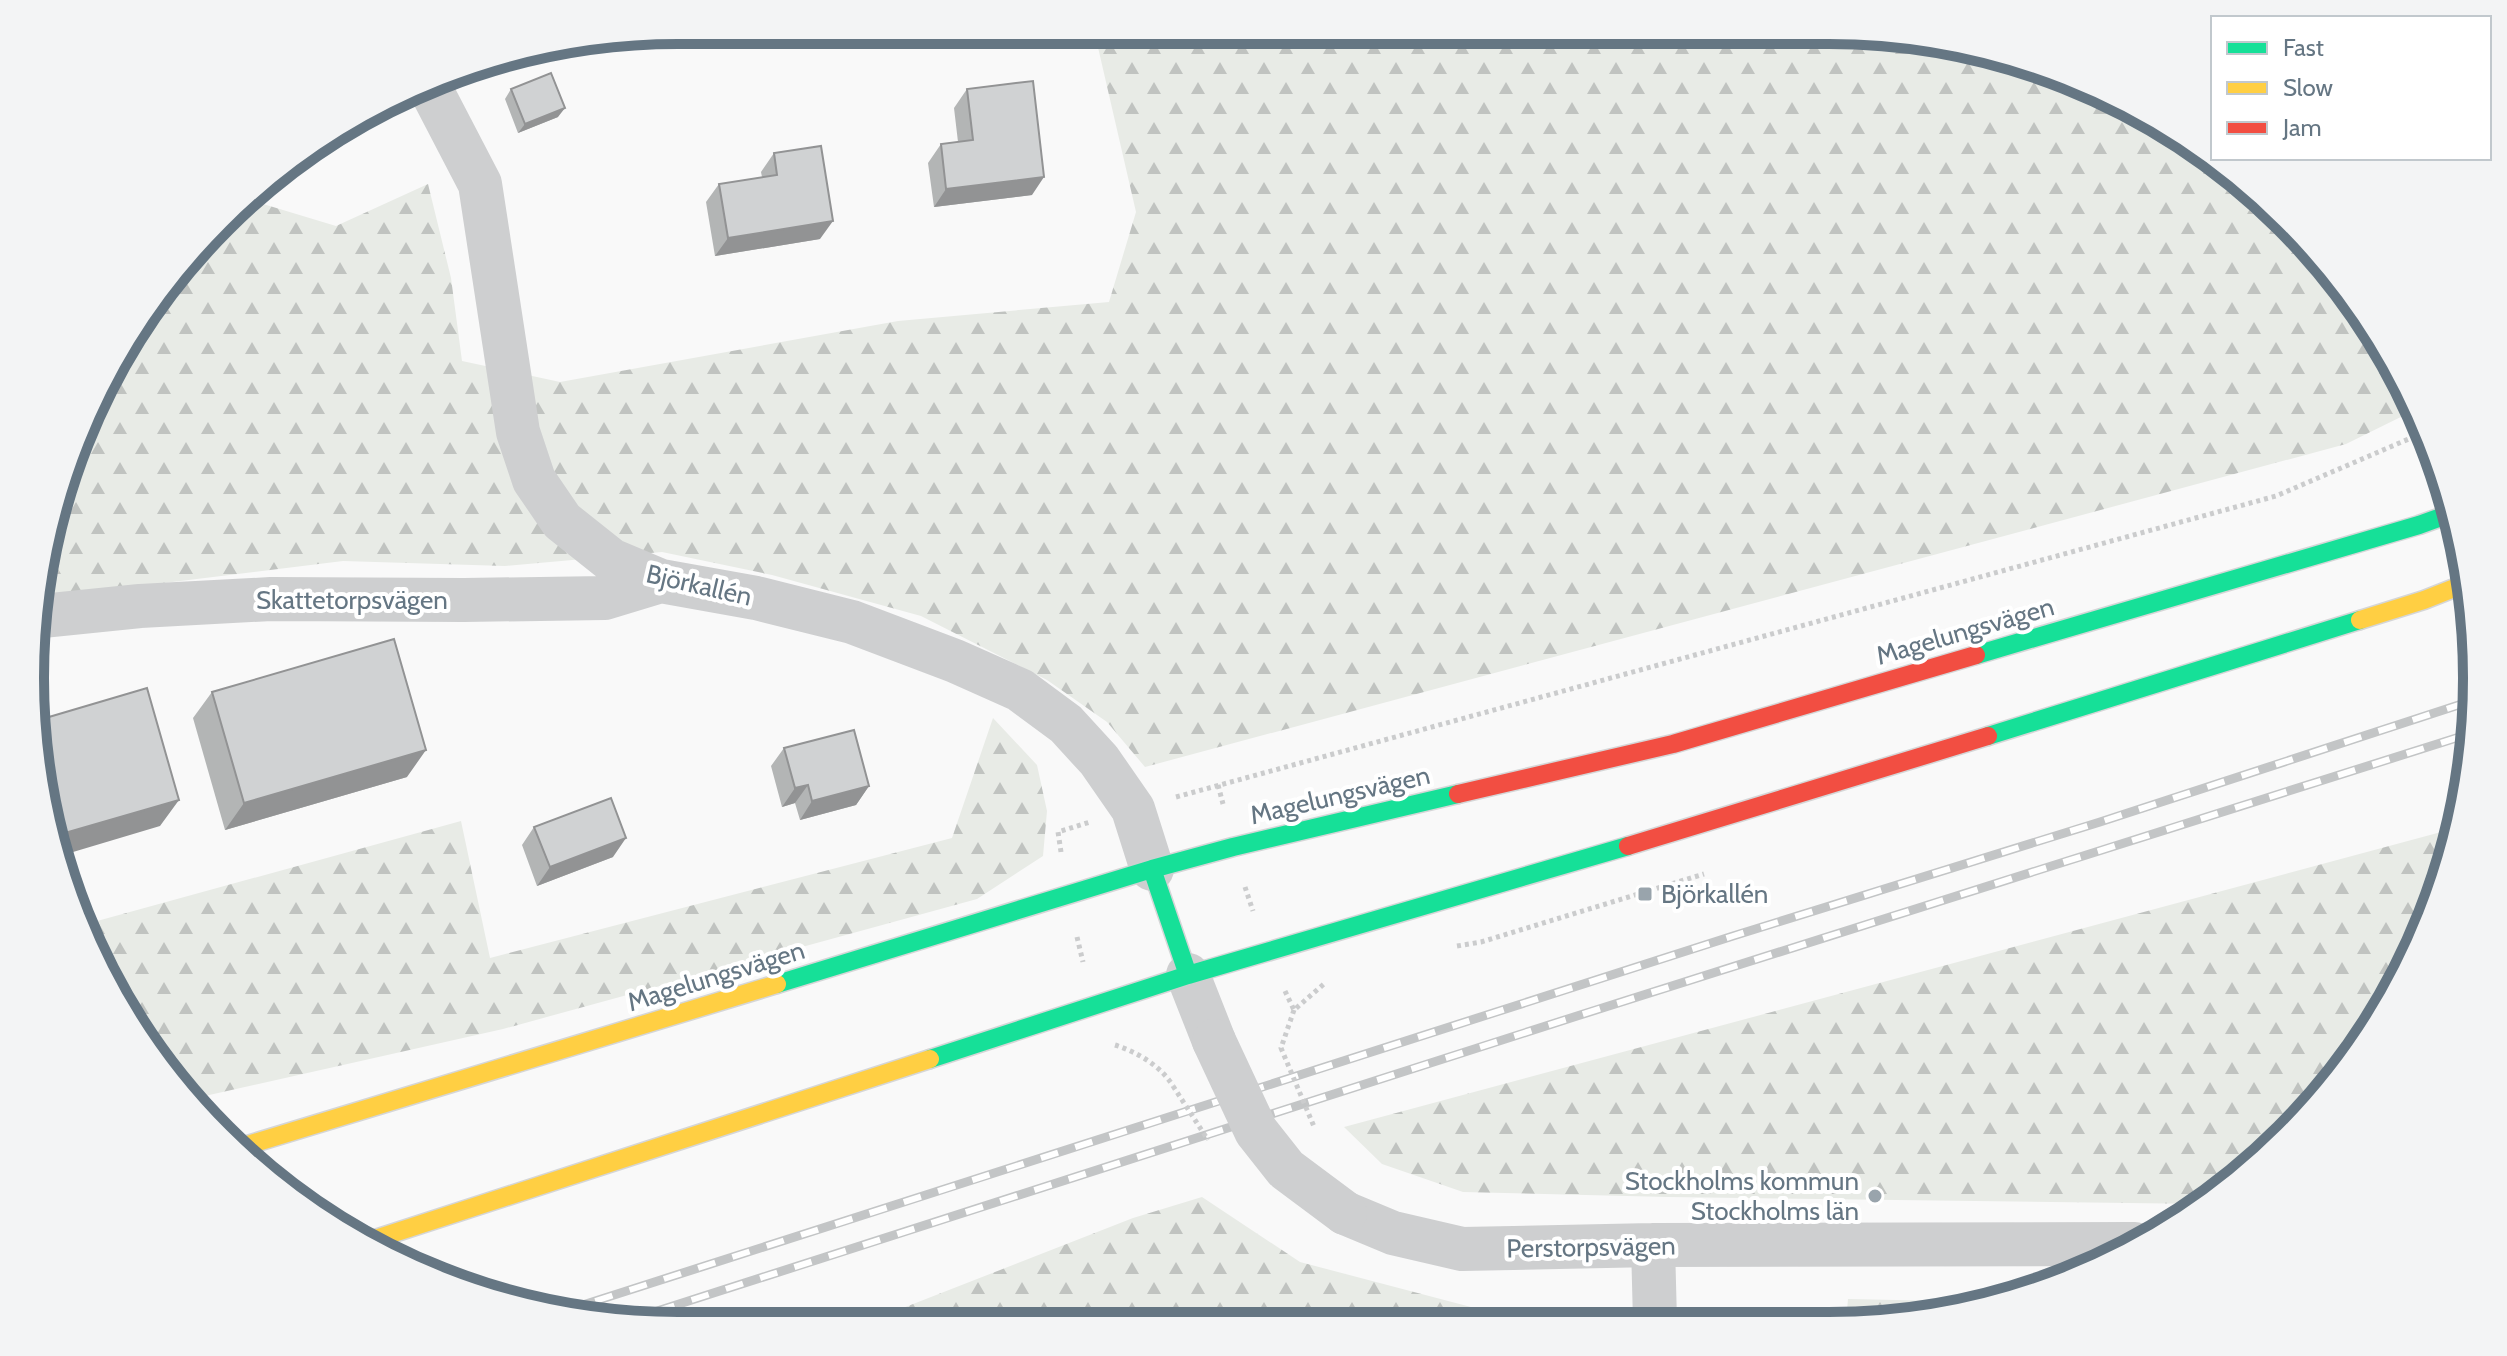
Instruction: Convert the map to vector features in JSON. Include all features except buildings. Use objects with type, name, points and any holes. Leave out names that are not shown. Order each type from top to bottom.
[{"type":"main road","name":"Magelungsvägen","points":[[249,1145],[1152,869],[1233,847],[1673,744],[2442,517]]},
{"type":"main road","points":[[380,1237],[1188,975],[1691,828],[2424,600],[2457,587]]},
{"type":"main road","points":[[1152,869],[1188,975]]},
{"type":"street","name":"Björkallén","points":[[433,93],[480,184],[518,432],[534,480],[562,521],[611,560],[661,581],[756,598],[852,622],[955,661],[1020,690],[1066,724],[1099,760],[1133,809],[1152,869]]},
{"type":"street","name":"Skattetorpsvägen","points":[[47,615],[140,606],[271,599],[605,598],[661,581]]},
{"type":"street","name":"Perstorpsvägen","points":[[1188,975],[1214,1041],[1256,1131],[1286,1169],[1345,1213],[1393,1233],[1462,1249],[1653,1245],[2114,1244]]},
{"type":"street","points":[[1653,1245],[1655,1312]]},
{"type":"path","points":[[1173,1086],[1167,1076],[1131,1050],[1105,1042],[1093,1006],[1068,895],[1058,832],[2276,496],[2415,436]]},
{"type":"path","points":[[1294,1010],[1281,1048],[1316,1133]]},
{"type":"green space","points":[[1097,44],[1829,44],[1912,49],[1993,66],[2072,92],[2146,129],[2215,175],[2277,230],[2332,292],[2378,361],[2406,415],[2346,444],[1145,767],[1107,722],[1047,680],[921,616],[772,575],[662,552],[505,566],[343,561],[49,595],[56,554],[78,474],[109,398],[129,361],[175,292],[201,260],[258,203],[336,226],[428,184],[451,278],[462,361],[560,382],[898,321],[1109,302],[1136,212]]},
{"type":"green space","points":[[993,718],[1037,765],[1047,811],[1043,856],[977,899],[503,1029],[202,1097],[175,1064],[129,995],[93,922],[461,821],[490,958],[952,838]]},
{"type":"green space","points":[[2444,831],[2415,921],[2378,995],[2356,1030],[2306,1096],[2277,1126],[2247,1155],[2183,1204],[1463,1192],[1382,1164],[1344,1127]]},
{"type":"green space","points":[[1202,1197],[1300,1262],[1490,1312],[893,1312],[1133,1218]]},
{"type":"green space","points":[[1848,1299],[1947,1301],[1912,1307],[1847,1312]]},
{"type":"railway","points":[[583,1305],[2462,704]]},
{"type":"railway","points":[[656,1311],[2460,737]]},
{"type":"traffic: fast","points":[[1976,655],[2442,517]]},
{"type":"traffic: fast","points":[[1988,736],[2360,620]]},
{"type":"traffic: fast","points":[[777,984],[1152,869],[1458,794]]},
{"type":"traffic: fast","points":[[930,1059],[1188,975],[1628,846]]},
{"type":"traffic: fast","points":[[1152,869],[1188,975]]},
{"type":"traffic: slow","points":[[2360,620],[2457,587]]},
{"type":"traffic: slow","points":[[249,1145],[777,984]]},
{"type":"traffic: slow","points":[[380,1237],[930,1059]]},
{"type":"traffic: jam","points":[[1458,794],[1673,744],[1976,655]]},
{"type":"traffic: jam","points":[[1628,846],[1988,736]]},
{"type":"place","name":"Björkallén","points":[[1645,894]]},
{"type":"place","name":"Stockholms kommun Stockholms län","points":[[1875,1196]]}]
